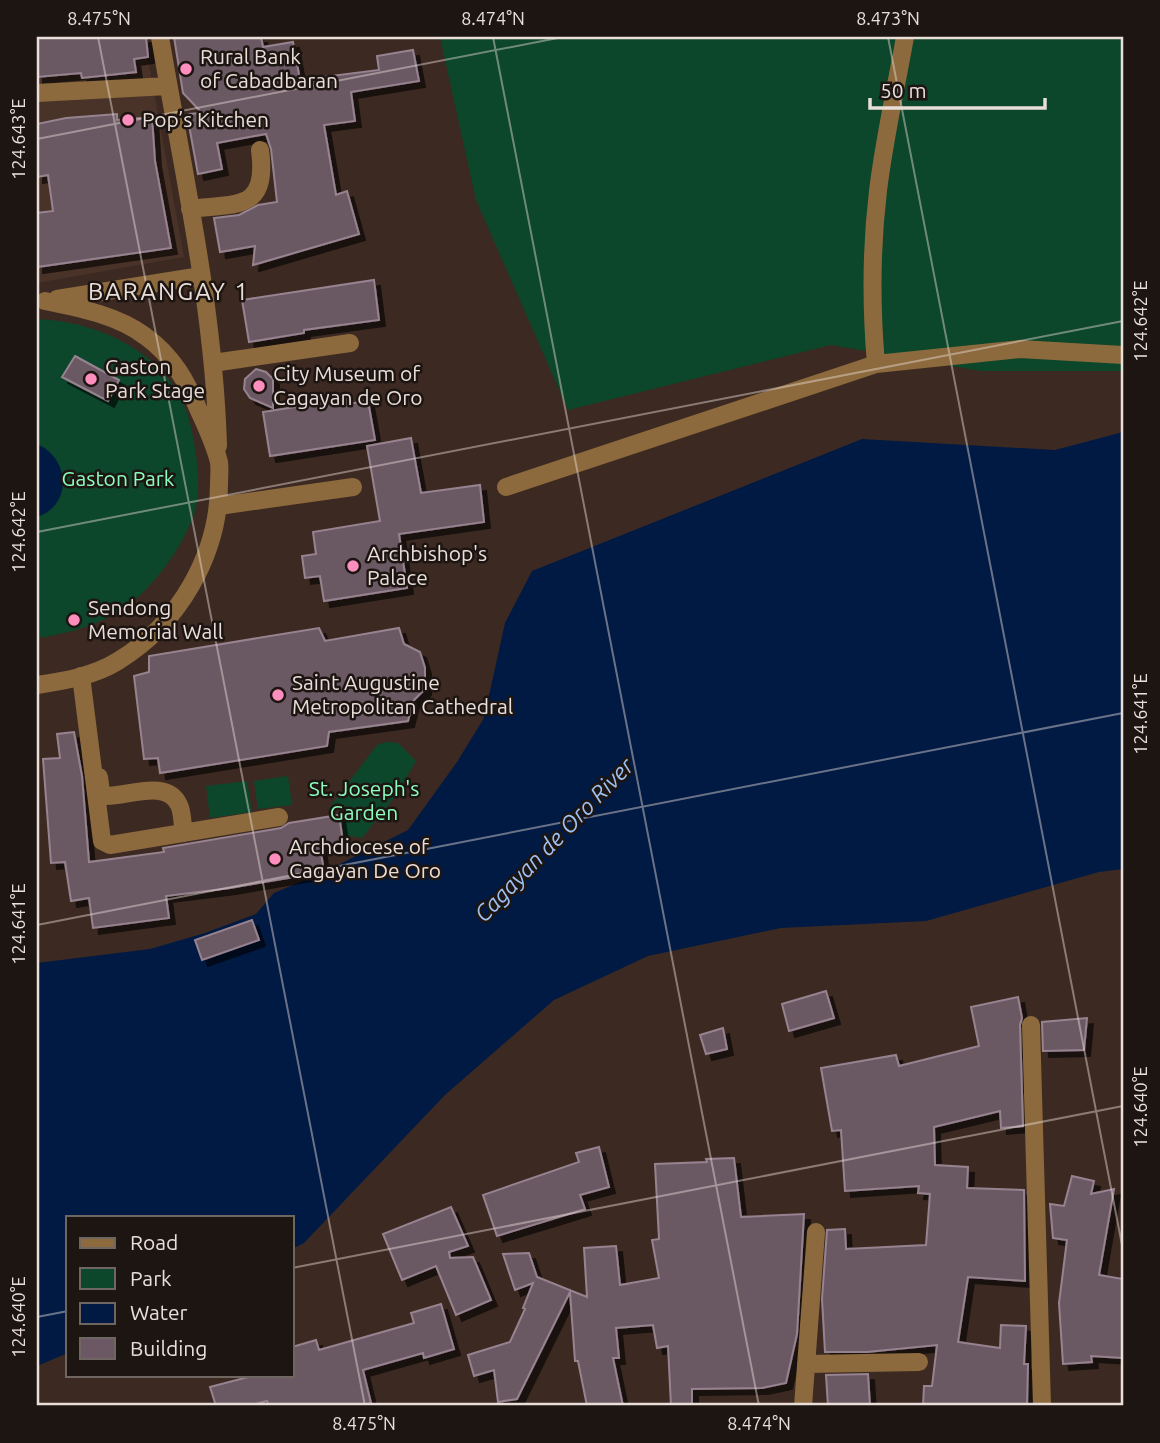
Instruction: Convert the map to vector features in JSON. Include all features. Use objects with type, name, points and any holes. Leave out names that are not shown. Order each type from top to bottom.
[{"type":"street","points":[[37,685],[84,676],[118,661],[160,626],[194,581],[210,544],[219,506],[213,363],[201,276],[160,37]]},
{"type":"street","points":[[876,364],[872,308],[878,189],[905,37]]},
{"type":"street","points":[[37,93],[168,86]]},
{"type":"street","points":[[190,209],[244,202],[252,197],[262,180],[260,150]]},
{"type":"street","points":[[41,302],[201,276]]},
{"type":"street","points":[[41,302],[86,310],[144,334],[176,365],[189,386],[219,463]]},
{"type":"street","points":[[213,363],[351,343]]},
{"type":"street","points":[[506,486],[876,364],[1020,349],[1123,355]]},
{"type":"street","points":[[219,506],[353,487]]},
{"type":"street","points":[[84,676],[101,792],[105,796],[112,796],[156,789],[171,796],[179,804],[184,833]]},
{"type":"street","points":[[84,676],[102,841],[110,845],[279,817]]},
{"type":"street","points":[[1031,1025],[1042,1406]]},
{"type":"street","points":[[803,1406],[816,1232]]},
{"type":"street","points":[[806,1364],[919,1363]]},
{"type":"shaded area","points":[[37,37],[144,37],[184,257],[37,283]]},
{"type":"green space","points":[[440,37],[1123,37],[1123,371],[981,371],[831,345],[568,410],[476,200]]},
{"type":"green space","name":"Gaston Park","points":[[37,319],[78,325],[119,340],[138,350],[169,379],[186,409],[195,448],[198,485],[196,507],[184,537],[164,568],[139,596],[113,615],[95,623],[66,633],[37,638]]},
{"type":"green space","name":"St. Joseph's Garden","points":[[386,742],[398,743],[416,761],[397,794],[362,838],[344,835],[341,807],[328,809],[377,745]]},
{"type":"green space","points":[[288,776],[292,805],[258,809],[254,781]]},
{"type":"green space","points":[[247,781],[252,812],[210,818],[206,786]]},
{"type":"water","name":"Cagayan de Oro River","points":[[1123,432],[1123,869],[1099,872],[926,921],[781,928],[648,956],[554,1000],[445,1095],[304,1243],[294,1248],[294,1216],[66,1216],[66,1354],[37,1366],[37,963],[150,949],[205,933],[256,914],[274,893],[324,872],[408,830],[457,762],[484,718],[505,623],[532,571],[862,439],[1055,450]]},
{"type":"water","points":[[37,444],[56,460],[63,481],[57,502],[49,511],[37,517]]},
{"type":"building","points":[[37,37],[146,37],[148,57],[134,59],[136,72],[82,78],[81,73],[37,77]]},
{"type":"building","points":[[174,37],[261,37],[263,47],[293,42],[300,80],[379,70],[377,56],[413,50],[419,81],[351,92],[355,121],[324,125],[336,195],[347,191],[359,234],[253,265],[255,246],[220,252],[214,218],[239,215],[258,205],[277,202],[271,149],[266,134],[217,143],[222,169],[198,174],[188,120],[189,114],[202,113],[183,93]]},
{"type":"building","points":[[117,114],[117,120],[152,117],[155,161],[171,248],[37,267],[37,213],[53,211],[48,175],[37,177],[37,124],[66,118]]},
{"type":"building","points":[[374,280],[379,320],[304,330],[304,333],[249,342],[242,300]]},
{"type":"building","name":"Gaston Park Stage","points":[[75,356],[119,380],[108,401],[62,377]]},
{"type":"building","name":"City Museum of Cagayan de Oro","points":[[256,369],[266,372],[273,379],[273,408],[250,398],[244,389],[245,379]]},
{"type":"building","points":[[346,399],[347,404],[368,401],[375,440],[270,456],[263,412]]},
{"type":"building","points":[[411,438],[421,493],[480,485],[484,522],[399,534],[407,588],[324,601],[320,576],[305,578],[302,556],[316,554],[313,532],[380,521],[367,446]]},
{"type":"building","name":"Saint Augustine Metropolitan Cathedral","points":[[319,628],[325,641],[399,628],[404,644],[420,652],[425,668],[425,689],[413,701],[408,721],[329,732],[327,746],[160,773],[158,758],[144,759],[134,676],[149,672],[149,656]]},
{"type":"building","points":[[74,732],[82,776],[89,862],[164,852],[163,848],[339,815],[343,842],[320,846],[324,872],[166,896],[169,918],[93,928],[89,898],[71,901],[65,862],[51,863],[43,759],[60,758],[57,734]]},
{"type":"building","points":[[252,920],[259,940],[202,960],[195,940]]},
{"type":"building","points":[[826,991],[834,1018],[789,1031],[782,1004]]},
{"type":"building","points":[[1018,997],[1022,1018],[1023,1126],[1001,1128],[1000,1111],[934,1127],[935,1165],[968,1167],[967,1188],[1024,1190],[1025,1281],[968,1277],[958,1342],[1000,1348],[1001,1325],[1026,1326],[1024,1364],[1028,1364],[1027,1406],[923,1406],[924,1386],[932,1386],[937,1345],[867,1352],[825,1352],[822,1299],[827,1230],[845,1229],[846,1249],[926,1245],[930,1194],[918,1193],[919,1186],[845,1191],[841,1130],[832,1131],[821,1068],[896,1055],[899,1066],[979,1046],[971,1007]]},
{"type":"building","points":[[1087,1018],[1084,1050],[1043,1051],[1042,1022]]},
{"type":"building","points":[[723,1028],[727,1049],[706,1054],[700,1035]]},
{"type":"building","points":[[599,1147],[609,1187],[580,1195],[585,1209],[497,1236],[483,1195],[579,1162],[576,1153]]},
{"type":"building","points":[[734,1158],[741,1217],[804,1214],[797,1334],[786,1383],[762,1388],[692,1389],[692,1406],[671,1406],[668,1346],[657,1348],[653,1325],[616,1328],[619,1358],[613,1358],[623,1406],[587,1406],[578,1361],[575,1361],[570,1292],[517,1399],[498,1402],[494,1370],[474,1376],[468,1355],[510,1342],[525,1309],[523,1308],[533,1283],[515,1290],[503,1254],[529,1253],[537,1277],[587,1297],[584,1248],[616,1246],[620,1285],[659,1278],[652,1240],[659,1239],[655,1164]]},
{"type":"building","points":[[1072,1176],[1094,1181],[1091,1194],[1114,1189],[1099,1275],[1123,1279],[1123,1358],[1091,1356],[1092,1362],[1063,1364],[1059,1303],[1067,1240],[1053,1238],[1050,1204],[1064,1206]]},
{"type":"building","points":[[451,1207],[468,1246],[449,1252],[450,1258],[473,1257],[491,1300],[456,1315],[436,1266],[402,1280],[383,1234]]},
{"type":"building","points":[[441,1304],[454,1349],[424,1358],[423,1353],[363,1370],[371,1403],[360,1406],[269,1406],[267,1401],[248,1406],[216,1406],[210,1387],[252,1376],[294,1376],[294,1346],[316,1340],[319,1350],[414,1323],[411,1313]]},
{"type":"building","points":[[868,1374],[870,1406],[828,1406],[826,1375]]},
{"type":"place","name":"Rural Bank of Cabadbaran","points":[[186,69]]},
{"type":"place","name":"Pop’s Kitchen","points":[[128,120]]},
{"type":"place","name":"Gaston Park Stage","points":[[91,379]]},
{"type":"place","name":"City Museum of Cagayan de Oro","points":[[259,386]]},
{"type":"place","name":"Archbishop's Palace","points":[[353,566]]},
{"type":"place","name":"Sendong Memorial Wall","points":[[74,620]]},
{"type":"place","name":"Saint Augustine Metropolitan Cathedral","points":[[278,695]]},
{"type":"place","name":"Archdiocese of Cagayan De Oro","points":[[275,859]]},
{"type":"district","name":"BARANGAY 1","points":[[169,292]]}]
